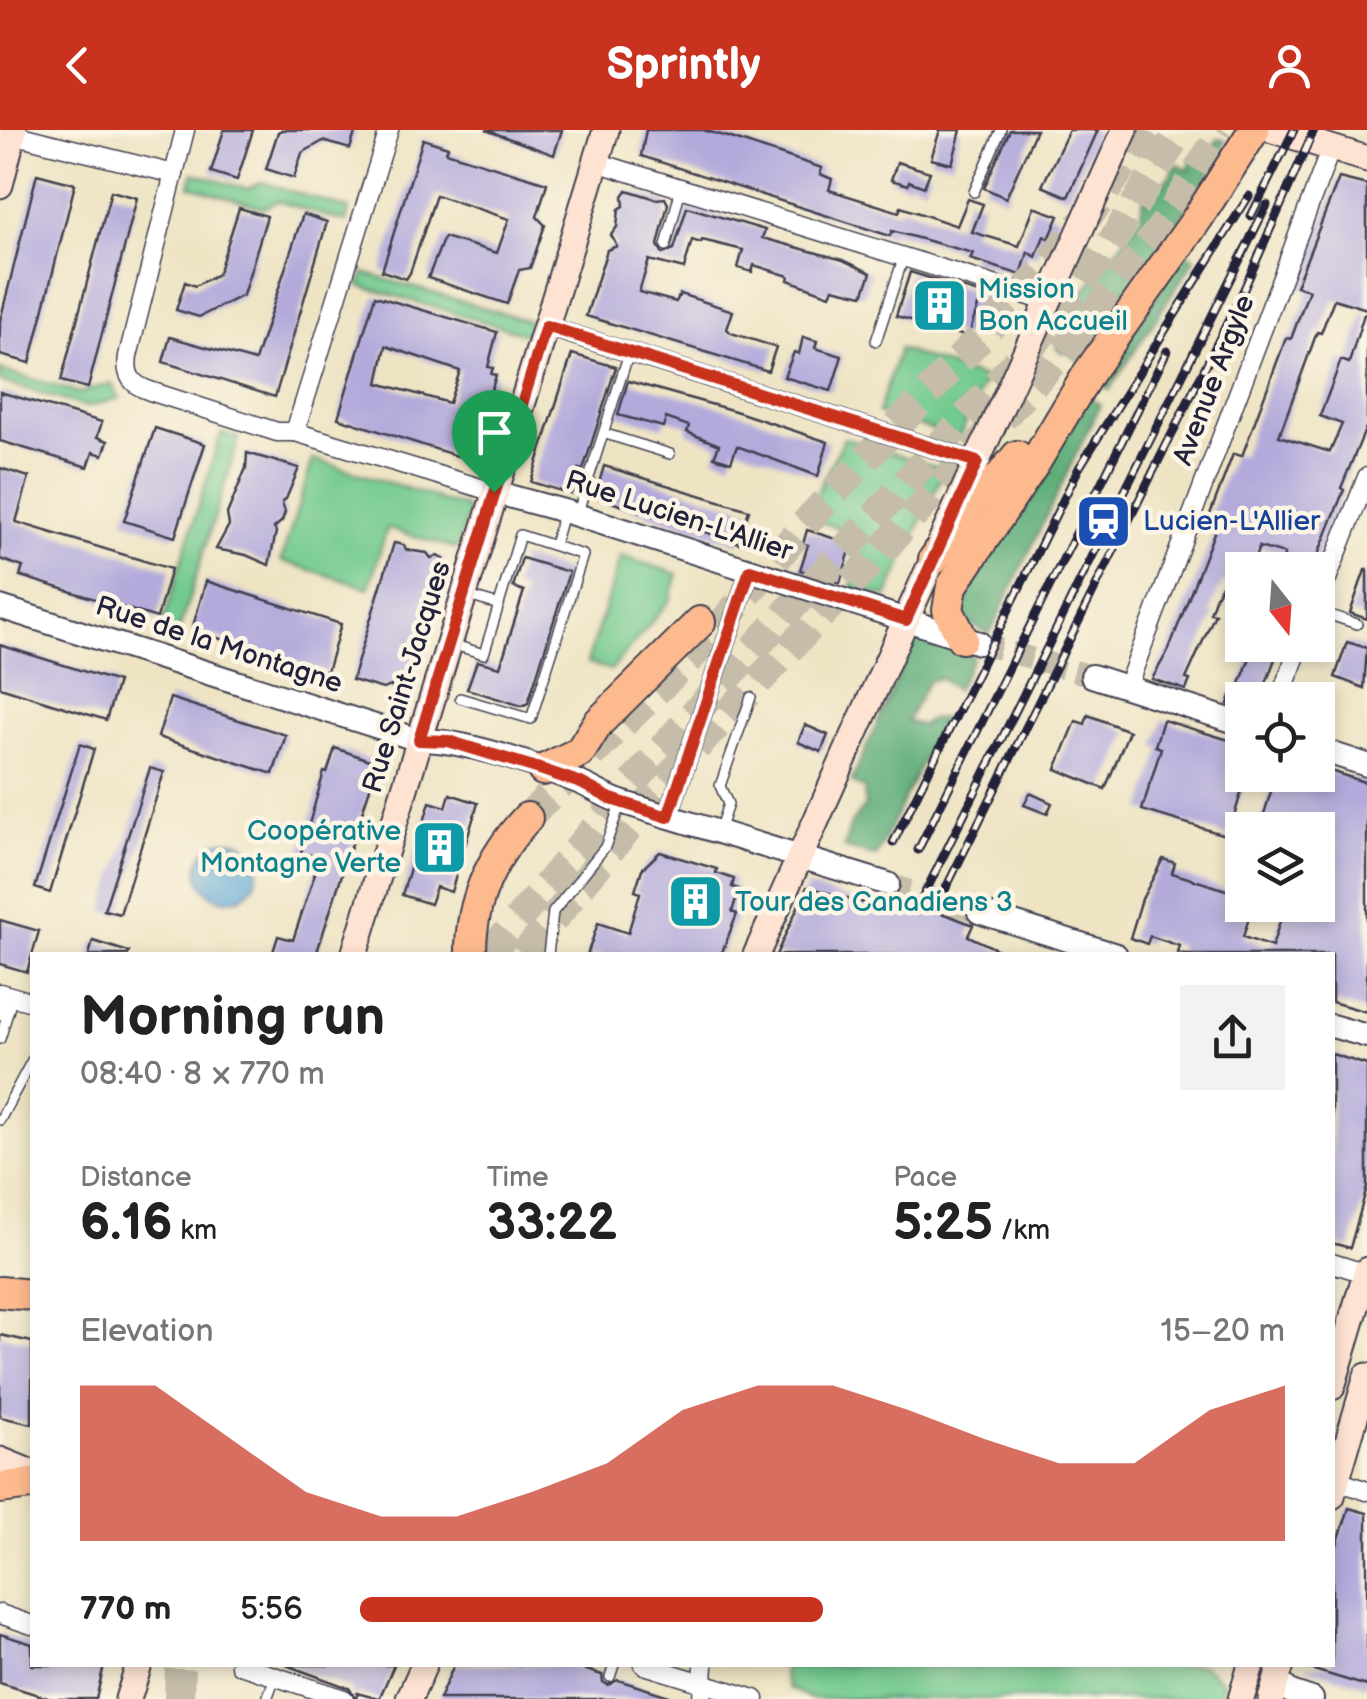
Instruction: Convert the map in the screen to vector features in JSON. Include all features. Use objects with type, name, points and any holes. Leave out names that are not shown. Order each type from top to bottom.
[{"type":"main road","name":"Rue Saint-Jacques","points":[[355,952],[606,130]]},
{"type":"main road","points":[[757,952],[1125,130]]},
{"type":"main road","points":[[970,640],[948,610],[952,586],[1034,464],[1089,372],[1214,194],[1254,130]]},
{"type":"main road","points":[[1273,130],[1366,155]]},
{"type":"main road","points":[[0,185],[9,132]]},
{"type":"main road","points":[[934,559],[1089,372]]},
{"type":"main road","points":[[543,770],[580,752],[598,723],[700,622]]},
{"type":"main road","points":[[470,952],[474,913],[484,882],[504,846],[527,818]]},
{"type":"main road","points":[[1335,1377],[1367,1272]]},
{"type":"main road","points":[[0,1292],[30,1295]]},
{"type":"main road","points":[[1335,1482],[1367,1376]]},
{"type":"main road","points":[[0,1460],[30,1472]]},
{"type":"main road","points":[[0,1488],[30,1484]]},
{"type":"main road","points":[[128,1699],[138,1667]]},
{"type":"main road","points":[[408,1699],[423,1667]]},
{"type":"main road","points":[[1241,1699],[1267,1675]]},
{"type":"street","points":[[9,132],[174,174],[185,130]]},
{"type":"street","points":[[295,432],[389,130]]},
{"type":"street","name":"Avenue Argyle","points":[[1127,687],[1331,148]]},
{"type":"street","points":[[596,162],[1049,302]]},
{"type":"street","name":"Rue Lucien-L'Allier","points":[[174,174],[128,356],[131,381],[146,390],[277,432],[295,432],[571,513],[750,570],[833,590],[906,620],[970,640]]},
{"type":"street","points":[[546,326],[977,462]]},
{"type":"street","points":[[1335,559],[1367,477]]},
{"type":"street","points":[[668,817],[750,570]]},
{"type":"street","name":"Rue de la Montagne","points":[[0,607],[419,740],[448,741],[543,770],[616,800],[718,834],[888,884]]},
{"type":"street","points":[[1092,676],[1225,719]]},
{"type":"street","name":"Rue de la Montagne","points":[[419,740],[439,754],[507,775],[576,796],[616,800]]},
{"type":"street","points":[[1335,755],[1367,765]]},
{"type":"street","points":[[979,912],[1106,952]]},
{"type":"street","points":[[6,994],[30,1001]]},
{"type":"street","points":[[1335,1027],[1367,1036]]},
{"type":"street","points":[[1335,1263],[1367,1272]]},
{"type":"street","points":[[1335,1485],[1367,1491]]},
{"type":"street","points":[[0,1614],[30,1624]]},
{"type":"street","points":[[246,1667],[344,1699]]},
{"type":"street","points":[[651,1667],[702,1682],[722,1694],[754,1699]]},
{"type":"street","points":[[1267,1675],[1291,1692],[1312,1699]]},
{"type":"lane","points":[[974,192],[1001,130]]},
{"type":"lane","points":[[666,246],[681,188]]},
{"type":"lane","points":[[876,342],[904,256]]},
{"type":"lane","points":[[554,545],[571,513],[629,352]]},
{"type":"lane","points":[[610,435],[670,454]]},
{"type":"lane","points":[[447,643],[484,654],[520,535],[584,555],[531,719],[460,698]]},
{"type":"lane","points":[[462,595],[499,604]]},
{"type":"lane","points":[[1335,617],[1357,624]]},
{"type":"lane","points":[[718,834],[728,804],[720,786],[752,697]]},
{"type":"lane","points":[[548,952],[554,912],[605,847],[616,800]]},
{"type":"lane","points":[[0,1015],[6,994]]},
{"type":"lane","points":[[0,1039],[6,994]]},
{"type":"lane","points":[[0,1120],[30,1064]]},
{"type":"lane","points":[[610,1678],[613,1667]]},
{"type":"lane","points":[[267,1699],[275,1676]]},
{"type":"green space","points":[[1218,139],[1226,141],[1202,188],[1079,361],[1066,351],[1063,353],[1056,347],[1065,339],[1071,304],[1108,263],[1140,216],[1144,198],[1170,177],[1175,166],[1179,164],[1189,171],[1191,158],[1206,156]]},
{"type":"green space","points":[[193,173],[247,189],[262,182],[349,209],[346,222],[277,201],[263,208],[190,186]]},
{"type":"green space","points":[[1186,252],[1195,259],[1109,390],[1104,387],[1104,376]]},
{"type":"green space","points":[[364,273],[530,321],[526,334],[360,286]]},
{"type":"green space","points":[[899,349],[985,379],[959,438],[878,413]]},
{"type":"green space","points":[[0,370],[80,393],[111,383],[120,398],[86,407],[0,381]]},
{"type":"green space","points":[[1089,398],[1100,405],[990,633],[962,622],[954,604]]},
{"type":"green space","points":[[221,433],[239,438],[176,640],[159,635]]},
{"type":"green space","points":[[844,438],[940,468],[943,473],[887,597],[851,587],[866,537],[805,517]]},
{"type":"green space","points":[[313,459],[464,506],[468,513],[457,549],[387,528],[369,588],[281,561]]},
{"type":"green space","points":[[621,556],[678,574],[670,600],[611,670],[587,663]]},
{"type":"green space","points":[[922,639],[973,655],[972,659],[956,690],[940,678],[928,681],[907,721],[922,726],[929,720],[943,718],[876,857],[844,848],[851,823],[865,806],[864,788],[851,782],[914,641]]},
{"type":"green space","points":[[785,1667],[1205,1667],[1223,1682],[1219,1699],[811,1699],[788,1688],[783,1674]]},
{"type":"water","points":[[228,840],[249,849],[258,870],[249,891],[228,900],[207,891],[198,870],[207,849]]},
{"type":"building","points":[[224,130],[253,130],[237,180],[211,172]]},
{"type":"building","points":[[282,130],[356,130],[350,149],[323,141],[302,153],[294,178],[266,169]]},
{"type":"building","points":[[486,130],[562,130],[554,155]]},
{"type":"building","points":[[646,130],[703,130],[728,137],[822,168],[820,174],[832,179],[829,190],[899,212],[901,207],[957,226],[968,199],[983,204],[972,232],[1019,246],[1034,207],[1059,216],[1049,239],[1044,236],[1036,257],[1028,252],[1021,275],[970,259],[973,253],[892,231],[890,236],[641,156]]},
{"type":"building","points":[[940,130],[961,130],[952,164],[931,159]]},
{"type":"building","points":[[1010,130],[1036,130],[1006,198],[984,188]]},
{"type":"building","points":[[1069,130],[1098,130],[1068,197],[1042,186]]},
{"type":"building","points":[[423,139],[448,147],[446,152],[547,183],[537,217],[545,225],[530,268],[519,270],[507,304],[428,278],[444,237],[497,253],[509,219],[436,195],[406,279],[382,271]]},
{"type":"building","points":[[897,162],[930,172],[924,187],[891,180]]},
{"type":"building","points":[[37,174],[75,184],[30,363],[0,355],[0,321]]},
{"type":"building","points":[[1339,178],[1367,185],[1367,309],[1334,299],[1321,333],[1317,332],[1279,436],[1330,452],[1342,424],[1320,416],[1341,360],[1349,363],[1367,314],[1367,425],[1341,488],[1344,490],[1319,552],[1278,552],[1259,547],[1257,552],[1225,552],[1225,583],[1216,596],[1210,613],[1215,614],[1186,679],[1190,680],[1186,690],[1152,679],[1169,649],[1219,520],[1209,517],[1233,454],[1242,456],[1286,338],[1291,339],[1309,290],[1296,286]]},
{"type":"building","points":[[627,190],[665,198],[668,204],[658,245],[663,254],[674,249],[687,207],[765,230],[762,238],[843,260],[871,273],[863,295],[833,288],[830,295],[754,265],[752,272],[738,268],[743,250],[702,240],[692,240],[684,269],[649,260],[639,292],[676,302],[680,294],[733,311],[727,329],[731,333],[776,347],[768,371],[586,316],[607,250],[617,246],[611,235]]},
{"type":"building","points":[[111,191],[137,198],[88,388],[61,381]]},
{"type":"building","points":[[239,208],[267,216],[243,295],[199,317],[176,310],[185,282],[195,286],[218,274]]},
{"type":"building","points":[[303,214],[327,222],[275,397],[163,362],[170,337],[255,361]]},
{"type":"building","name":"Mission Bon Accueil","points":[[910,272],[982,294],[968,337],[896,316]]},
{"type":"building","points":[[375,296],[497,332],[488,367],[496,375],[483,418],[477,416],[476,422],[472,421],[460,457],[338,418]],"holes":[[[386,346],[460,371],[449,403],[378,383]]]},
{"type":"building","points":[[803,337],[817,341],[815,348],[842,356],[831,391],[784,377],[794,352],[799,354]]},
{"type":"building","points":[[572,354],[616,367],[583,470],[579,469],[571,494],[531,482]]},
{"type":"building","points":[[628,381],[828,442],[818,476],[737,446],[731,462],[714,457],[719,445],[687,432],[689,426],[666,418],[663,427],[618,415]]},
{"type":"building","points":[[0,392],[102,422],[97,437],[108,441],[103,455],[93,452],[88,467],[0,441]]},
{"type":"building","points":[[155,428],[205,444],[175,537],[124,521]]},
{"type":"building","points":[[247,453],[299,468],[282,502],[285,512],[274,528],[269,565],[216,549],[229,525],[227,514],[246,468]]},
{"type":"building","points":[[604,466],[749,510],[739,543],[595,497]]},
{"type":"building","points":[[0,468],[29,477],[16,522],[171,569],[157,618],[20,576],[23,567],[0,559]]},
{"type":"building","points":[[807,530],[852,544],[840,583],[800,570],[808,545],[803,544]]},
{"type":"building","points":[[394,543],[404,545],[406,550],[427,553],[431,558],[444,559],[425,621],[430,623],[427,634],[422,632],[400,703],[391,686],[383,689],[352,680]]},
{"type":"building","points":[[522,558],[569,572],[528,703],[522,706],[467,689],[477,661],[500,667],[524,591],[513,587]]},
{"type":"building","points":[[1367,570],[1367,619],[1350,613]]},
{"type":"building","points":[[206,581],[341,624],[327,672],[192,630]]},
{"type":"building","points":[[1347,642],[1367,648],[1364,688],[1335,677]]},
{"type":"building","points":[[0,645],[118,682],[106,720],[0,687]]},
{"type":"building","points":[[1248,662],[1274,662],[1267,682],[1241,682]]},
{"type":"building","points":[[170,698],[286,735],[273,774],[158,737]]},
{"type":"building","points":[[1088,715],[1129,731],[1105,789],[1056,769],[1076,721],[1085,724]]},
{"type":"building","points":[[1163,720],[1225,739],[1225,792],[1241,792],[1235,812],[1225,812],[1225,835],[1142,810],[1161,748],[1155,746]]},
{"type":"building","points":[[805,725],[828,735],[821,752],[798,742]]},
{"type":"building","points":[[80,744],[94,749],[50,893],[35,888]]},
{"type":"building","points":[[335,748],[378,763],[317,952],[273,952],[278,936],[293,940],[320,858],[301,852],[324,772],[327,773]]},
{"type":"building","points":[[150,768],[164,772],[120,914],[104,910]]},
{"type":"building","points":[[1335,773],[1367,783],[1367,1012],[1335,1003],[1335,952],[1178,952],[1180,946],[1150,936],[1147,944],[1130,938],[1142,899],[1163,859],[1175,863],[1172,873],[1225,890],[1225,922],[1248,922],[1243,937],[1272,947],[1280,922],[1335,922],[1335,812],[1265,812],[1271,792],[1335,792]]},
{"type":"building","points":[[1030,793],[1052,803],[1047,814],[1024,805]]},
{"type":"building","name":"Coopérative Montagne Verte","points":[[450,794],[478,803],[451,892],[436,887],[430,904],[402,895],[430,802],[446,807]]},
{"type":"building","points":[[660,852],[717,869],[716,873],[734,879],[732,887],[739,889],[732,912],[737,914],[722,952],[588,952],[598,923],[628,933],[640,893],[635,891],[642,869]]},
{"type":"building","points":[[807,887],[875,906],[880,897],[892,898],[950,916],[973,925],[968,936],[1003,952],[777,952]]},
{"type":"building","points":[[0,920],[39,931],[27,972],[0,964]]},
{"type":"building","points":[[93,941],[129,952],[90,952]]},
{"type":"building","points":[[1335,1055],[1367,1065],[1367,1187],[1350,1248],[1335,1244]]},
{"type":"building","points":[[0,1335],[30,1342],[30,1424],[0,1417]]},
{"type":"building","points":[[1349,1508],[1367,1513],[1367,1686],[1307,1668],[1335,1667],[1335,1551]]},
{"type":"building","points":[[0,1634],[30,1643],[30,1667],[104,1667],[96,1699],[51,1699],[0,1683]]},
{"type":"building","points":[[291,1667],[393,1667],[379,1699],[357,1693],[356,1699],[349,1688]]},
{"type":"building","points":[[453,1667],[577,1667],[602,1675],[608,1685],[618,1680],[669,1696],[669,1699],[439,1699]]},
{"type":"tunnel","points":[[527,818],[713,635],[810,518],[1038,276],[1093,210],[1147,130]]},
{"type":"tunnel","points":[[491,952],[660,751],[1040,336],[1116,236],[1180,130]]},
{"type":"tunnel","points":[[526,952],[682,762],[875,558],[1082,330],[1165,223],[1223,130]]},
{"type":"tunnel","points":[[979,643],[1092,676]]},
{"type":"tunnel","points":[[888,884],[979,912]]},
{"type":"tunnel","points":[[179,1699],[180,1667]]},
{"type":"railway","points":[[1251,216],[1294,130]]},
{"type":"railway","points":[[936,908],[1244,289],[1314,130]]},
{"type":"railway","points":[[893,843],[1079,468],[1249,196]]},
{"type":"railway","points":[[920,903],[1267,205]]},
{"type":"railway","points":[[918,850],[1167,351]]},
{"type":"place","name":"Mission Bon Accueil","points":[[939,305]]},
{"type":"place","name":"Lucien-L'Allier","points":[[1104,521]]},
{"type":"place","name":"Coopérative Montagne Verte","points":[[440,847]]},
{"type":"place","name":"Tour des Canadiens 3","points":[[696,902]]},
{"type":"route","points":[[546,326],[977,462],[906,620],[750,570],[668,817],[611,799],[543,770],[448,741],[419,740],[494,492],[546,326]]}]
